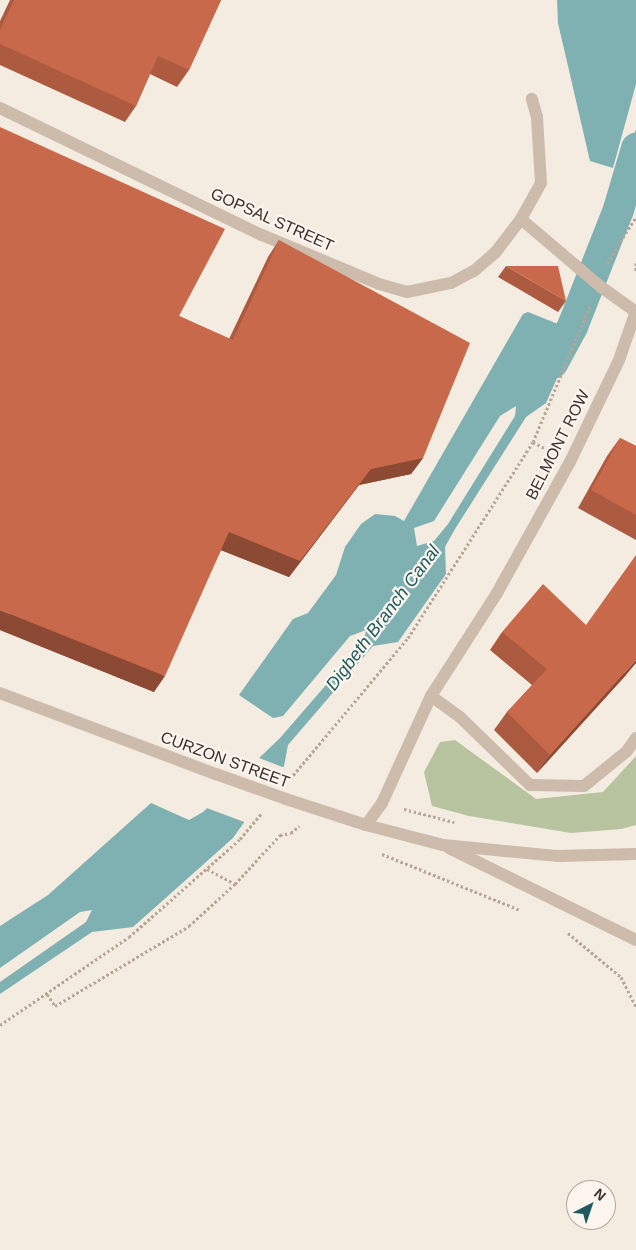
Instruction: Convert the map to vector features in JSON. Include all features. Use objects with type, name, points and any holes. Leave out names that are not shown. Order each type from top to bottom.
[{"type":"street","points":[[521,219],[541,183],[538,127],[532,99]]},
{"type":"street","name":"GOPSAL STREET","points":[[0,108],[262,235],[379,284],[407,292],[451,283],[474,271],[495,253],[521,219]]},
{"type":"street","name":"BELMONT ROW","points":[[366,825],[382,803],[431,696],[497,593],[570,462],[619,360],[635,313],[601,287],[521,219]]},
{"type":"street","name":"CURZON STREET","points":[[0,694],[286,799],[366,825],[443,845],[558,856],[636,854]]},
{"type":"street","points":[[431,696],[460,717],[530,785],[584,786],[628,751],[636,738]]},
{"type":"street","name":"CURZON STREET","points":[[443,845],[636,940]]},
{"type":"path","points":[[605,269],[612,252],[636,217]]},
{"type":"path","points":[[636,263],[636,271]]},
{"type":"path","points":[[285,786],[408,638],[533,442],[591,303]]},
{"type":"path","points":[[382,803],[457,823]]},
{"type":"path","points":[[0,1025],[128,937],[240,839],[266,809]]},
{"type":"path","points":[[47,994],[55,1006],[189,926],[235,884],[280,835],[291,833],[298,827],[307,830]]},
{"type":"path","points":[[376,852],[526,912]]},
{"type":"path","points":[[207,869],[235,884]]},
{"type":"path","points":[[561,927],[621,977],[636,1007]]},
{"type":"green space","points":[[455,740],[536,799],[603,792],[636,756],[636,825],[621,829],[571,833],[469,816],[432,806],[424,772],[440,742]]},
{"type":"water","points":[[557,0],[636,0],[636,84],[613,168],[590,161],[558,23]]},
{"type":"water","points":[[636,129],[636,167],[608,252],[599,240]]},
{"type":"water","points":[[528,312],[558,324],[567,319],[577,333],[546,403],[526,417],[455,529],[445,547],[446,574],[398,642],[373,646],[288,745],[284,766],[233,838],[133,927],[92,932],[0,994],[0,982],[86,922],[92,910],[80,912],[0,968],[0,926],[48,895],[151,803],[189,820],[203,812],[280,738],[364,641],[366,630],[350,636],[283,716],[273,718],[239,695],[293,619],[308,613],[336,575],[345,547],[361,524],[375,514],[395,516],[404,521],[523,314]],"holes":[[[516,406],[515,416],[448,524],[434,541],[417,546],[414,528],[434,521],[500,416]]]},
{"type":"pier","points":[[254,756],[285,768],[247,823],[204,807]]},
{"type":"building","points":[[14,0],[221,0],[189,70],[158,56],[136,106],[0,44],[0,30]]},
{"type":"building","points":[[0,127],[225,229],[179,316],[233,340],[279,240],[470,343],[423,458],[371,469],[300,561],[229,532],[165,676],[0,610]]},
{"type":"building","points":[[506,266],[558,266],[566,301]]},
{"type":"building","points":[[620,438],[636,446],[636,515],[591,490]]},
{"type":"building","points":[[636,555],[636,660],[550,755],[507,712],[547,669],[502,632],[543,584],[586,625]]},
{"type":"waterway","name":"Digbeth Branch Canal","points":[[552,363],[572,326],[618,209],[636,148]]}]
